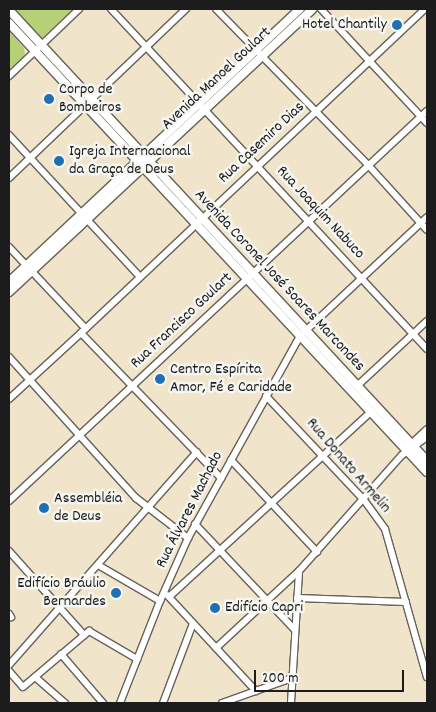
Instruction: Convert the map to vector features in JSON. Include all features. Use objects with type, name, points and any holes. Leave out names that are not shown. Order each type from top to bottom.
[{"type":"main road","name":"Avenida Manoel Goulart","points":[[258,54],[300,9]]},
{"type":"main road","name":"Avenida Manoel Goulart","points":[[9,292],[82,212],[143,155],[312,9]]},
{"type":"main road","name":"Avenida Coronel José Soares Marcondes","points":[[9,10],[38,48],[87,101],[137,161],[146,165],[353,385],[410,448],[427,472]]},
{"type":"main road","name":"Avenida Coronel José Soares Marcondes","points":[[9,23],[38,48]]},
{"type":"main road","name":"Avenida Coronel José Soares Marcondes","points":[[87,101],[143,155],[146,165]]},
{"type":"main road","name":"Avenida Manoel Goulart","points":[[9,282],[29,268],[88,219],[146,165],[202,105]]},
{"type":"main road","name":"Avenida Coronel José Soares Marcondes","points":[[353,385],[371,412],[410,448],[427,460]]},
{"type":"street","points":[[9,76],[79,9]]},
{"type":"street","name":"Rua Joaquim Nabuco","points":[[111,9],[427,349]]},
{"type":"street","points":[[9,178],[87,101],[186,9]]},
{"type":"street","points":[[216,9],[369,166],[427,230]]},
{"type":"street","points":[[321,9],[427,123]]},
{"type":"street","name":"Rua Casemiro Dias","points":[[9,399],[426,9]]},
{"type":"street","name":"Rua Francisco Goulart","points":[[9,501],[427,111]]},
{"type":"street","points":[[9,136],[82,212],[140,277]]},
{"type":"street","name":"Rua Álvares Machado","points":[[120,703],[160,601],[167,595],[188,538],[303,333],[427,217]]},
{"type":"street","points":[[9,246],[132,387],[221,478]]},
{"type":"street","points":[[353,385],[427,321]]},
{"type":"street","points":[[9,358],[136,498],[188,538]]},
{"type":"street","name":"Rua Donato Armelin","points":[[266,396],[364,500],[385,529],[426,666],[427,677]]},
{"type":"street","points":[[256,691],[167,595],[220,550],[371,412]]},
{"type":"street","points":[[216,648],[299,571],[427,429]]},
{"type":"street","points":[[410,448],[427,437]]},
{"type":"street","points":[[9,665],[197,452]]},
{"type":"street","points":[[232,460],[317,552]]},
{"type":"street","points":[[195,524],[295,630]]},
{"type":"street","points":[[9,551],[60,608],[87,633],[137,659]]},
{"type":"street","points":[[98,565],[160,601]]},
{"type":"street","points":[[290,703],[299,571]]},
{"type":"street","points":[[297,598],[406,602]]},
{"type":"street","points":[[162,703],[193,623]]},
{"type":"street","points":[[9,671],[24,687],[87,633]]},
{"type":"street","points":[[62,654],[102,703]]},
{"type":"street","points":[[34,677],[65,703]]},
{"type":"street","points":[[222,703],[292,678]]},
{"type":"green space","points":[[12,9],[73,9],[41,39]]},
{"type":"green space","points":[[9,31],[24,48],[25,55],[9,70]]},
{"type":"place","name":"Hotel Chantily","points":[[397,25]]},
{"type":"place","name":"Corpo de Bombeiros","points":[[49,99]]},
{"type":"place","name":"Igreja Internacional da Graça de Deus","points":[[59,161]]},
{"type":"place","name":"Centro Espírita Amor, Fé e Caridade","points":[[160,379]]},
{"type":"place","name":"Assembléia de Deus","points":[[44,508]]},
{"type":"place","name":"Edifício Bráulio Bernardes","points":[[116,593]]},
{"type":"place","name":"Edifício Capri","points":[[215,608]]}]
